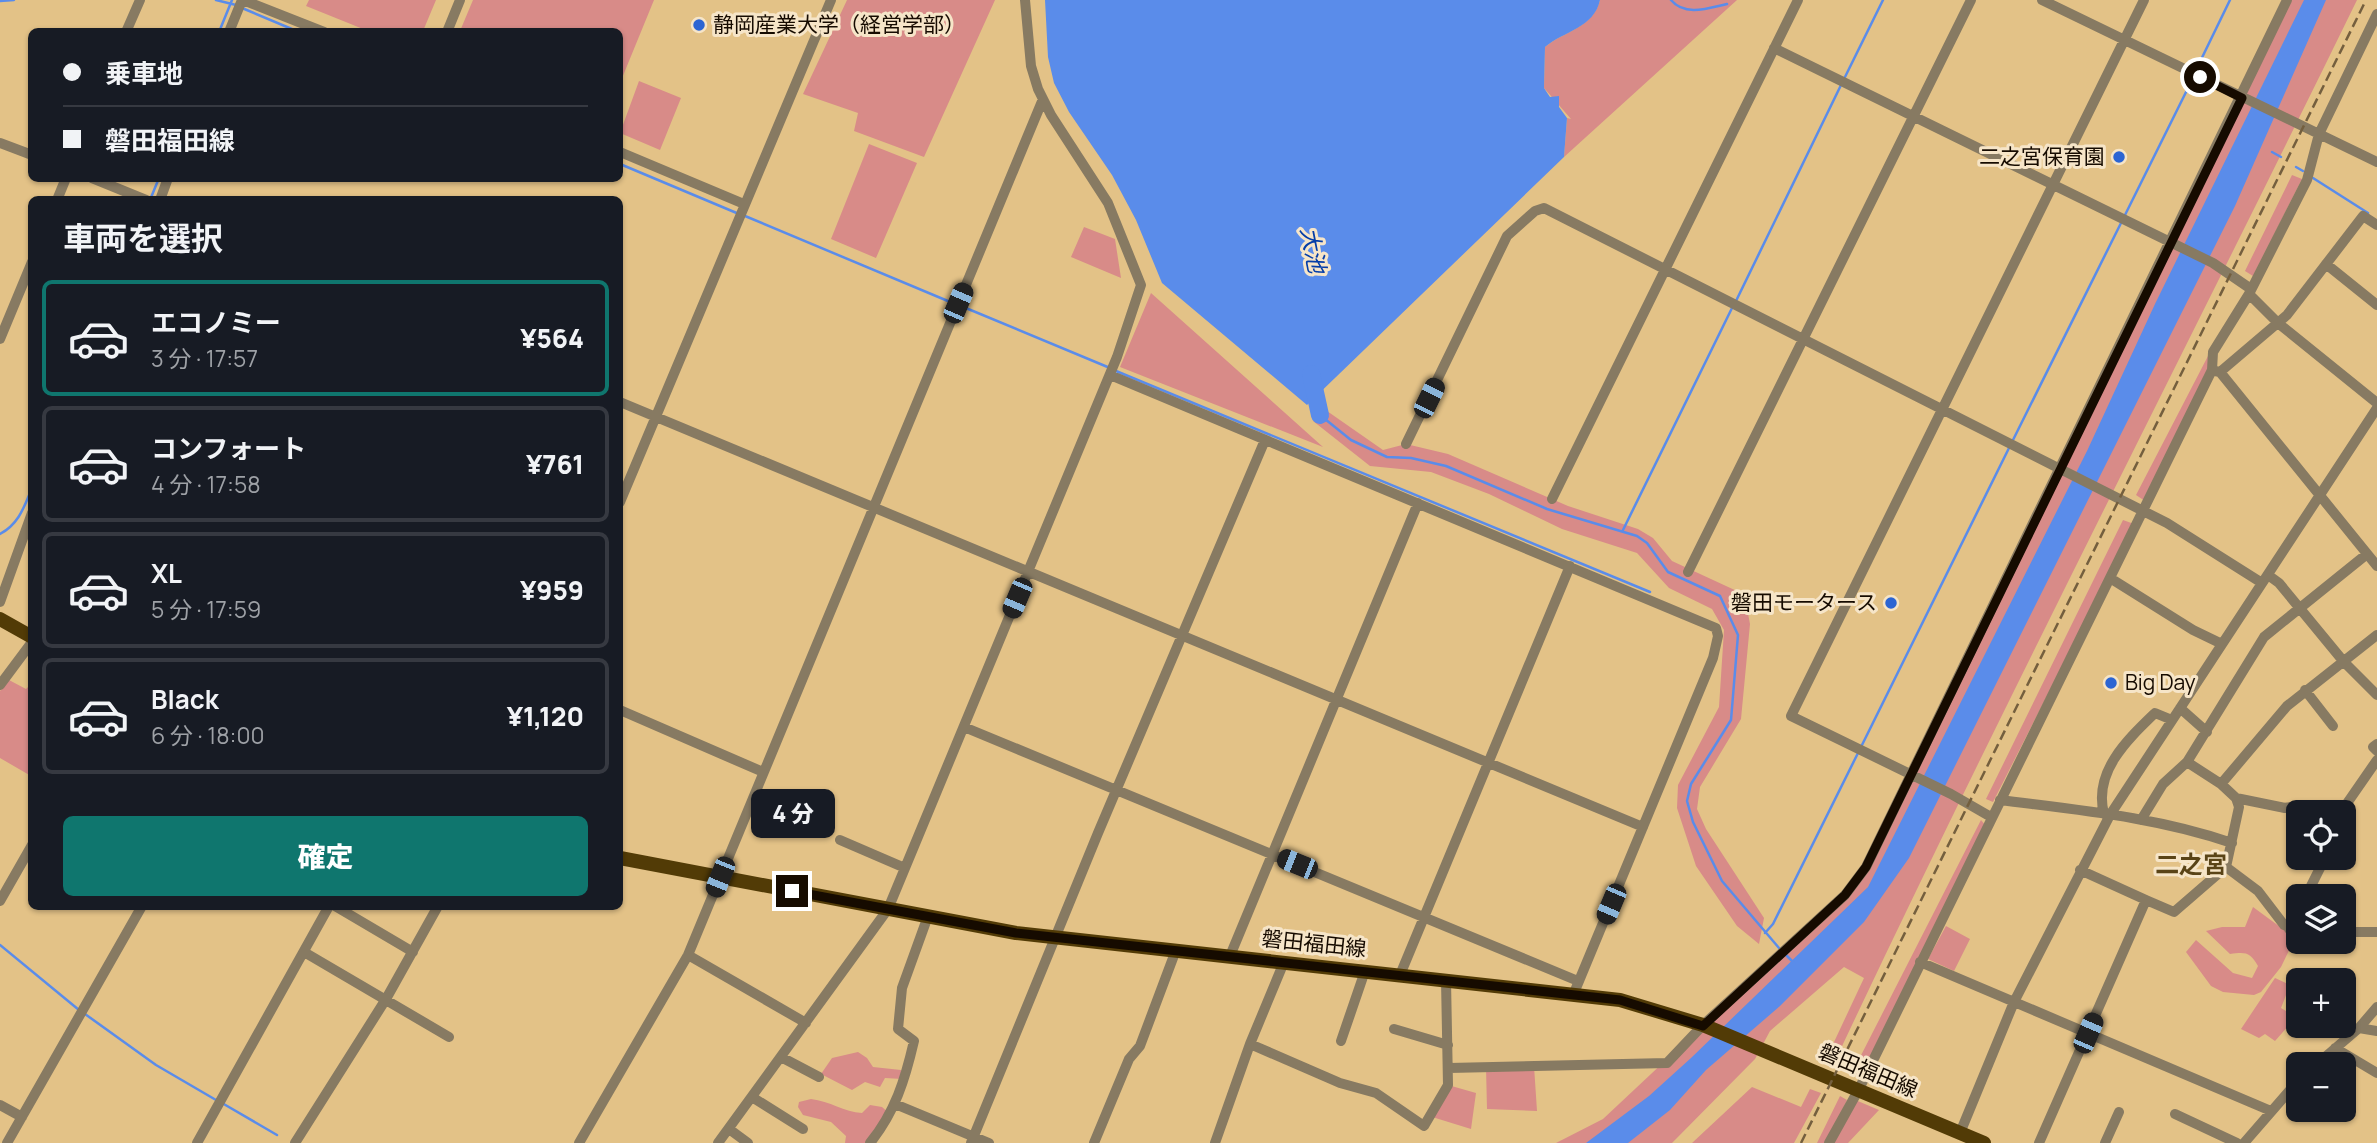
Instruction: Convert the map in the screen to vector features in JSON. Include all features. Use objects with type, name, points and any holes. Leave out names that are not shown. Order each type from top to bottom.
[{"type":"main road","points":[[0,619],[28,637]]},
{"type":"main road","name":"磐田福田線","points":[[623,859],[1056,938],[1446,980],[1576,987],[1704,1026],[1859,1089],[1959,1138],[1984,1143]]},
{"type":"street","points":[[128,28],[139,0]]},
{"type":"street","points":[[231,28],[242,0],[314,28]]},
{"type":"street","points":[[449,28],[460,0]]},
{"type":"street","points":[[623,495],[831,0]]},
{"type":"street","points":[[718,1143],[888,909],[1110,375],[1141,285],[1108,203],[1043,99],[1031,66],[1025,0]]},
{"type":"street","points":[[1552,499],[1798,0]]},
{"type":"street","points":[[1688,572],[1971,0]]},
{"type":"street","points":[[2042,0],[2377,162]]},
{"type":"street","points":[[1991,817],[1951,794],[1791,716],[2144,0]]},
{"type":"street","points":[[1448,1068],[1667,1063],[1857,881],[1913,775],[2245,99],[2287,0]]},
{"type":"street","points":[[2377,15],[2319,134],[2307,180],[2250,291],[2213,352],[2216,371],[2377,566]]},
{"type":"street","points":[[1774,48],[2213,263],[2250,291],[2278,323],[2377,405],[2222,645],[2107,815],[2014,1002],[1959,1138]]},
{"type":"street","points":[[579,1143],[688,954],[1043,99]]},
{"type":"street","points":[[0,143],[28,154]]},
{"type":"street","points":[[623,153],[744,204]]},
{"type":"street","points":[[102,182],[136,196]]},
{"type":"street","points":[[1406,444],[1507,236],[1535,211],[1544,208],[1943,408],[2167,523],[2265,579],[2279,583],[2344,662],[2377,695]]},
{"type":"street","points":[[1829,1143],[1859,1089],[1991,817],[2216,371],[2278,323],[2363,216],[2377,225]]},
{"type":"street","points":[[2326,264],[2377,305]]},
{"type":"street","points":[[0,339],[28,272]]},
{"type":"street","points":[[964,727],[1425,917],[1576,987],[1643,827],[1713,658],[1718,636],[1716,628],[1110,375]]},
{"type":"street","points":[[623,403],[1182,638],[1643,827]]},
{"type":"street","points":[[973,1140],[1116,789],[1265,440]]},
{"type":"street","points":[[1230,956],[1418,503]]},
{"type":"street","points":[[0,602],[28,524]]},
{"type":"street","points":[[2141,820],[2163,785],[2187,762],[2264,637],[2367,554]]},
{"type":"street","points":[[1400,975],[1570,566]]},
{"type":"street","points":[[2110,578],[2222,645]]},
{"type":"street","points":[[2221,784],[2287,706],[2377,635]]},
{"type":"street","points":[[0,685],[28,646]]},
{"type":"street","points":[[2305,690],[2333,726]]},
{"type":"street","points":[[2180,708],[2207,732]]},
{"type":"street","points":[[623,710],[763,772]]},
{"type":"street","points":[[2107,815],[2099,795],[2121,746],[2155,713],[2172,720]]},
{"type":"street","points":[[2377,744],[2373,747],[2377,751]]},
{"type":"street","points":[[2349,800],[2377,760]]},
{"type":"street","points":[[2080,870],[2174,912],[2226,867],[2239,807],[2236,798],[2221,784],[2187,762]]},
{"type":"street","points":[[2236,798],[2286,808]]},
{"type":"street","points":[[2000,800],[2141,820],[2196,831],[2232,842]]},
{"type":"street","points":[[840,840],[905,868]]},
{"type":"street","points":[[0,901],[28,852]]},
{"type":"street","points":[[2226,867],[2259,891],[2286,922]]},
{"type":"street","points":[[2039,1143],[2146,900]]},
{"type":"street","points":[[7,1143],[140,910]]},
{"type":"street","points":[[197,1143],[327,910]]},
{"type":"street","points":[[342,910],[413,951]]},
{"type":"street","points":[[296,1142],[386,999],[436,910]]},
{"type":"street","points":[[870,1143],[904,1085],[914,1041],[898,1029],[902,988],[928,916]]},
{"type":"street","points":[[2356,932],[2377,932]]},
{"type":"street","points":[[1094,1143],[1129,1059],[1140,1046],[1176,950]]},
{"type":"street","points":[[304,952],[449,1037]]},
{"type":"street","points":[[688,954],[806,1023]]},
{"type":"street","points":[[1215,1143],[1250,1044],[1284,962]]},
{"type":"street","points":[[1920,962],[2271,1111]]},
{"type":"street","points":[[1341,1041],[1365,971]]},
{"type":"street","points":[[1250,1044],[1340,1083],[1376,1093],[1424,1126],[1448,1085],[1446,980]]},
{"type":"street","points":[[2330,1052],[2359,1028],[2377,1007]]},
{"type":"street","points":[[2359,1028],[2377,1031]]},
{"type":"street","points":[[1394,1029],[1448,1045]]},
{"type":"street","points":[[2335,1048],[2377,1073]]},
{"type":"street","points":[[780,1057],[819,1077]]},
{"type":"street","points":[[2244,1143],[2286,1095]]},
{"type":"street","points":[[752,1097],[803,1129]]},
{"type":"street","points":[[895,1104],[973,1140],[989,1143]]},
{"type":"street","points":[[0,1105],[22,1117]]},
{"type":"street","points":[[2105,1143],[2119,1112]]},
{"type":"street","points":[[2175,1114],[2237,1143]]},
{"type":"street","points":[[729,1129],[748,1143]]},
{"type":"shaded area","points":[[309,0],[436,0],[424,28],[361,28],[306,6]]},
{"type":"shaded area","points":[[473,0],[654,0],[623,76],[623,28],[461,28]]},
{"type":"shaded area","points":[[847,0],[995,0],[924,157],[854,131],[858,113],[803,94]]},
{"type":"shaded area","points":[[1600,0],[1737,0],[1564,157],[1567,118],[1571,119],[1544,88],[1545,47],[1585,23]]},
{"type":"shaded area","points":[[2287,0],[2357,0],[1963,794],[1835,1061],[1827,1057],[1864,978],[1844,967],[1770,1031],[1755,1059],[1672,1143],[1556,1143],[1603,1119],[1860,878]]},
{"type":"shaded area","points":[[639,81],[681,98],[660,150],[623,134],[623,125]]},
{"type":"shaded area","points":[[869,144],[917,163],[876,258],[831,239]]},
{"type":"shaded area","points":[[2292,175],[2302,179],[2253,276],[2245,271]]},
{"type":"shaded area","points":[[1084,227],[1115,239],[1121,278],[1071,257]]},
{"type":"shaded area","points":[[1151,293],[1323,447],[1120,367]]},
{"type":"shaded area","points":[[2208,356],[2212,370],[2145,501],[2136,495]]},
{"type":"shaded area","points":[[1327,411],[1383,450],[1406,444],[1448,454],[1568,506],[1638,529],[1653,538],[1672,561],[1739,592],[1746,603],[1750,624],[1741,719],[1700,787],[1697,809],[1706,829],[1764,918],[1759,944],[1737,926],[1696,866],[1677,808],[1678,785],[1719,707],[1724,630],[1712,609],[1669,588],[1637,553],[1562,529],[1489,494],[1431,472],[1370,466],[1313,421]]},
{"type":"shaded area","points":[[2123,520],[2134,524],[1993,802],[1986,799]]},
{"type":"shaded area","points":[[9,680],[26,689],[28,687],[28,774],[0,758],[0,691]]},
{"type":"shaded area","points":[[1981,820],[1986,826],[1861,1076],[1852,1073]]},
{"type":"shaded area","points":[[2253,907],[2286,931],[2287,954],[2281,967],[2261,992],[2254,995],[2223,992],[2211,986],[2186,952],[2196,940],[2233,973],[2252,978],[2258,966],[2252,958],[2244,953],[2230,954],[2206,931],[2222,927],[2245,927]]},
{"type":"shaded area","points":[[1946,926],[1970,939],[1954,971],[1928,959]]},
{"type":"shaded area","points":[[2275,978],[2286,983],[2286,995],[2281,1008],[2286,1011],[2286,1028],[2275,1041],[2265,1034],[2259,1038],[2241,1029]]},
{"type":"shaded area","points":[[858,1052],[867,1058],[873,1067],[901,1070],[902,1079],[885,1078],[880,1087],[865,1082],[852,1090],[821,1074],[832,1058]]},
{"type":"shaded area","points":[[1534,1066],[1537,1111],[1487,1109],[1486,1067]]},
{"type":"shaded area","points":[[1448,1085],[1476,1093],[1471,1129],[1429,1116]]},
{"type":"shaded area","points":[[1752,1087],[1801,1107],[1810,1089],[1821,1093],[1794,1143],[1692,1143]]},
{"type":"shaded area","points":[[1840,1096],[1847,1100],[1827,1143],[1817,1143]]},
{"type":"shaded area","points":[[811,1099],[862,1113],[870,1105],[882,1107],[890,1114],[866,1143],[845,1143],[846,1136],[831,1122],[803,1115],[798,1107],[799,1102]]},
{"type":"shaded area","points":[[1853,1099],[1879,1110],[1848,1143],[1833,1143]]},
{"type":"water","points":[[1045,0],[1600,0],[1592,17],[1585,23],[1545,47],[1544,88],[1550,97],[1559,96],[1559,107],[1567,118],[1564,157],[1307,405],[1162,283],[1136,220],[1112,175],[1069,112],[1054,83],[1048,57]]},
{"type":"water","points":[[2304,0],[2326,0],[2235,206],[1909,858],[1864,922],[1780,1006],[1706,1070],[1670,1110],[1628,1143],[1586,1143],[1649,1096],[1691,1058],[1868,887],[2087,451],[2155,304]]},
{"type":"waterway","points":[[0,1],[14,0]]},
{"type":"waterway","points":[[216,0],[236,5]]},
{"type":"waterway","points":[[221,28],[232,0]]},
{"type":"waterway","points":[[1671,0],[1690,10],[1727,4]]},
{"type":"waterway","points":[[1845,77],[1883,0]]},
{"type":"waterway","points":[[2196,70],[2230,0]]},
{"type":"waterway","points":[[242,8],[290,28]]},
{"type":"waterway","points":[[2124,217],[2194,76]]},
{"type":"waterway","points":[[1736,301],[1842,83]]},
{"type":"waterway","points":[[2272,152],[2281,157]]},
{"type":"waterway","points":[[623,165],[739,214]]},
{"type":"waterway","points":[[2296,167],[2303,171]]},
{"type":"waterway","points":[[2313,178],[2368,213]]},
{"type":"waterway","points":[[152,196],[157,182]]},
{"type":"waterway","points":[[745,216],[955,304]]},
{"type":"waterway","points":[[2013,440],[2121,223]]},
{"type":"waterway","points":[[961,306],[1110,368]]},
{"type":"waterway","points":[[1623,530],[1733,306]]},
{"type":"waterway","points":[[1116,371],[1650,592]]},
{"type":"waterway","name":"大池","points":[[1311,374],[1320,415]]},
{"type":"waterway","points":[[1320,415],[1351,440],[1387,457],[1411,458],[1446,466],[1547,509],[1637,536],[1647,543],[1668,572],[1720,596],[1738,635],[1731,720],[1691,784],[1687,801],[1693,822],[1722,881],[1779,948]]},
{"type":"waterway","points":[[1861,747],[2010,446]]},
{"type":"waterway","points":[[0,534],[16,520],[28,497]]},
{"type":"waterway","points":[[1765,933],[1773,924],[1858,753]]},
{"type":"waterway","points":[[0,945],[79,1010]]},
{"type":"waterway","points":[[1784,953],[1794,963]]},
{"type":"waterway","points":[[85,1014],[156,1065],[216,1100]]},
{"type":"waterway","points":[[222,1103],[277,1135]]},
{"type":"railway","points":[[1801,1143],[2366,0]]},
{"type":"place","name":"静岡産業大学（経営学部）","points":[[699,25]]},
{"type":"place","name":"二之宮保育園","points":[[2119,157]]},
{"type":"place","name":"磐田モータース","points":[[1891,603]]},
{"type":"place","name":"Big Day","points":[[2111,683]]},
{"type":"district","name":"二之宮","points":[[2191,865]]},
{"type":"route","points":[[792,891],[1016,933],[1574,993],[1620,1000],[1703,1026],[1845,895],[1866,867],[2242,98],[2200,77]]}]
